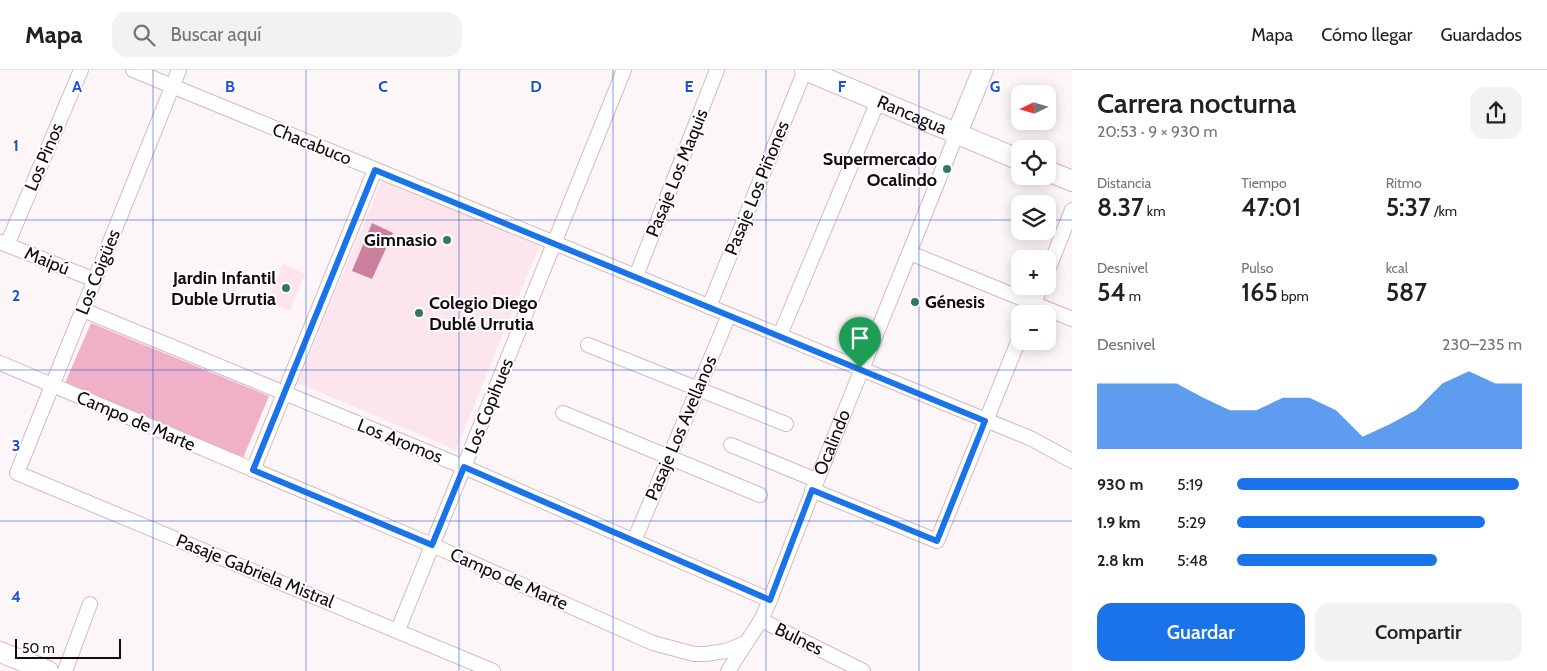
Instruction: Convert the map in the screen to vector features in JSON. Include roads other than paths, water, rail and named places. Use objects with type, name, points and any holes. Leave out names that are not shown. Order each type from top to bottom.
[{"type":"main road","name":"Rancagua","points":[[805,70],[1011,156]]},
{"type":"main road","name":"Ocalindo","points":[[957,133],[984,70]]},
{"type":"main road","points":[[1056,175],[1072,182]]},
{"type":"main road","points":[[0,652],[48,671]]},
{"type":"street","name":"Los Pinos","points":[[3,243],[81,70]]},
{"type":"street","name":"Chacabuco","points":[[133,70],[1032,439],[1072,462]]},
{"type":"street","name":"Los Coigües","points":[[16,473],[179,70]]},
{"type":"street","name":"Los Copihues","points":[[398,630],[624,70]]},
{"type":"street","name":"Pasaje Los Maquis","points":[[636,276],[718,70]]},
{"type":"street","name":"Pasaje Los Piñones","points":[[709,307],[805,70]]},
{"type":"street","points":[[780,336],[878,100]]},
{"type":"street","name":"Ocalindo","points":[[728,671],[761,620],[770,600],[860,368],[910,253],[957,133]]},
{"type":"street","points":[[253,470],[375,170]]},
{"type":"street","points":[[1056,250],[1072,210]]},
{"type":"street","name":"Maipú","points":[[3,243],[95,280]]},
{"type":"street","points":[[910,253],[1023,305]]},
{"type":"street","name":"Los Aromos","points":[[83,310],[464,467],[770,600]]},
{"type":"street","name":"Pasaje Los Avellanos","points":[[634,541],[729,315]]},
{"type":"street","points":[[1056,315],[1072,319]]},
{"type":"street","points":[[588,345],[786,424]]},
{"type":"street","points":[[731,445],[937,541],[1014,350]]},
{"type":"street","name":"Campo de Marte","points":[[0,363],[432,545],[653,643],[694,654],[726,651],[745,643]]},
{"type":"street","points":[[563,413],[760,494]]},
{"type":"street","name":"Pasaje Gabriela Mistral","points":[[16,473],[493,671]]},
{"type":"street","points":[[65,671],[90,604]]},
{"type":"street","name":"Bulnes","points":[[761,620],[863,671]]},
{"type":"place","name":"Supermercado Ocalindo","points":[[947,169]]},
{"type":"place","name":"Gimnasio","points":[[447,240]]},
{"type":"place","name":"Jardin Infantil Duble Urrutia","points":[[286,288]]},
{"type":"place","name":"Génesis","points":[[915,302]]},
{"type":"place","name":"Colegio Diego Dublé Urrutia","points":[[419,313]]}]
